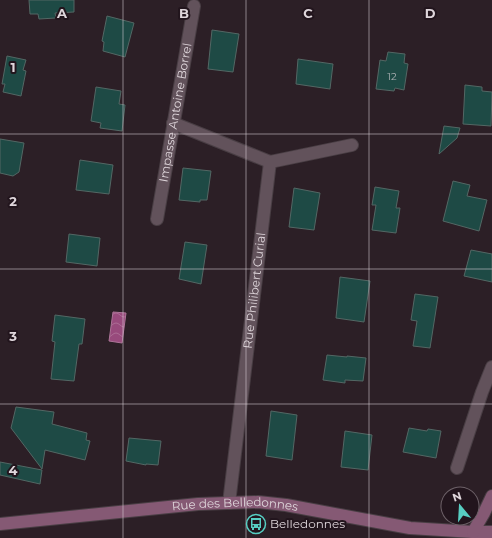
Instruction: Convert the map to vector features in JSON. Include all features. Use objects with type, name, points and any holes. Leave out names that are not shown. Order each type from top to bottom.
[{"type":"main road","points":[[471,535],[484,514],[492,496]]},
{"type":"main road","name":"Rue des Belledonnes","points":[[0,524],[190,505],[258,502],[286,504],[410,528],[471,535],[492,532]]},
{"type":"street","name":"Impasse Antoine Borrel","points":[[157,219],[194,6]]},
{"type":"street","points":[[173,124],[270,162],[352,145]]},
{"type":"street","name":"Rue Philibert Curial","points":[[229,503],[270,162]]},
{"type":"street","points":[[457,468],[482,392],[492,367]]},
{"type":"water","points":[[113,312],[126,313],[122,343],[109,341]]},
{"type":"building","points":[[29,0],[74,0],[74,12],[55,13],[56,18],[39,19],[38,14],[30,14]]},
{"type":"building","points":[[107,16],[134,23],[125,57],[103,51],[104,42],[102,41]]},
{"type":"building","points":[[212,30],[239,34],[233,72],[208,69]]},
{"type":"building","points":[[388,52],[405,54],[404,63],[408,64],[404,90],[395,88],[394,91],[376,89],[380,60],[386,61]]},
{"type":"building","points":[[7,56],[26,60],[23,70],[26,71],[21,96],[3,92],[5,84],[2,84]]},
{"type":"building","points":[[298,59],[333,64],[330,89],[296,84]]},
{"type":"building","points":[[465,85],[482,87],[482,91],[492,92],[491,126],[463,124]]},
{"type":"building","points":[[96,87],[121,91],[119,104],[125,105],[122,131],[100,128],[101,123],[91,121]]},
{"type":"building","points":[[444,126],[460,128],[457,138],[439,154]]},
{"type":"building","points":[[0,139],[24,143],[19,172],[13,176],[0,173]]},
{"type":"building","points":[[80,160],[113,165],[109,194],[76,190]]},
{"type":"building","points":[[183,168],[211,171],[207,200],[200,200],[200,202],[179,200]]},
{"type":"building","points":[[453,181],[470,185],[467,196],[487,200],[479,231],[443,221]]},
{"type":"building","points":[[375,187],[399,191],[396,208],[400,208],[396,233],[372,230],[376,205],[372,205]]},
{"type":"building","points":[[294,188],[320,193],[314,230],[289,227]]},
{"type":"building","points":[[69,234],[100,238],[97,266],[66,262]]},
{"type":"building","points":[[185,242],[207,245],[201,284],[179,279]]},
{"type":"building","points":[[471,250],[492,254],[492,282],[464,276]]},
{"type":"building","points":[[340,277],[370,281],[364,322],[336,318]]},
{"type":"building","points":[[415,294],[438,297],[430,348],[413,346],[417,321],[411,320]]},
{"type":"building","points":[[55,315],[85,319],[82,344],[79,344],[74,381],[51,379],[55,342],[52,341]]},
{"type":"building","points":[[327,355],[366,358],[363,381],[345,380],[345,383],[323,380]]},
{"type":"building","points":[[16,407],[54,412],[52,424],[87,433],[86,440],[90,441],[85,460],[45,450],[42,469],[11,428]]},
{"type":"building","points":[[271,411],[297,415],[292,460],[266,456]]},
{"type":"building","points":[[409,428],[427,431],[428,429],[441,431],[436,458],[403,452]]},
{"type":"building","points":[[345,431],[372,435],[368,470],[341,467]]},
{"type":"building","points":[[129,438],[161,441],[158,465],[146,465],[126,461]]},
{"type":"building","points":[[0,462],[42,470],[40,484],[0,475]]},
{"type":"place","name":"Belledonnes","points":[[256,524]]}]
